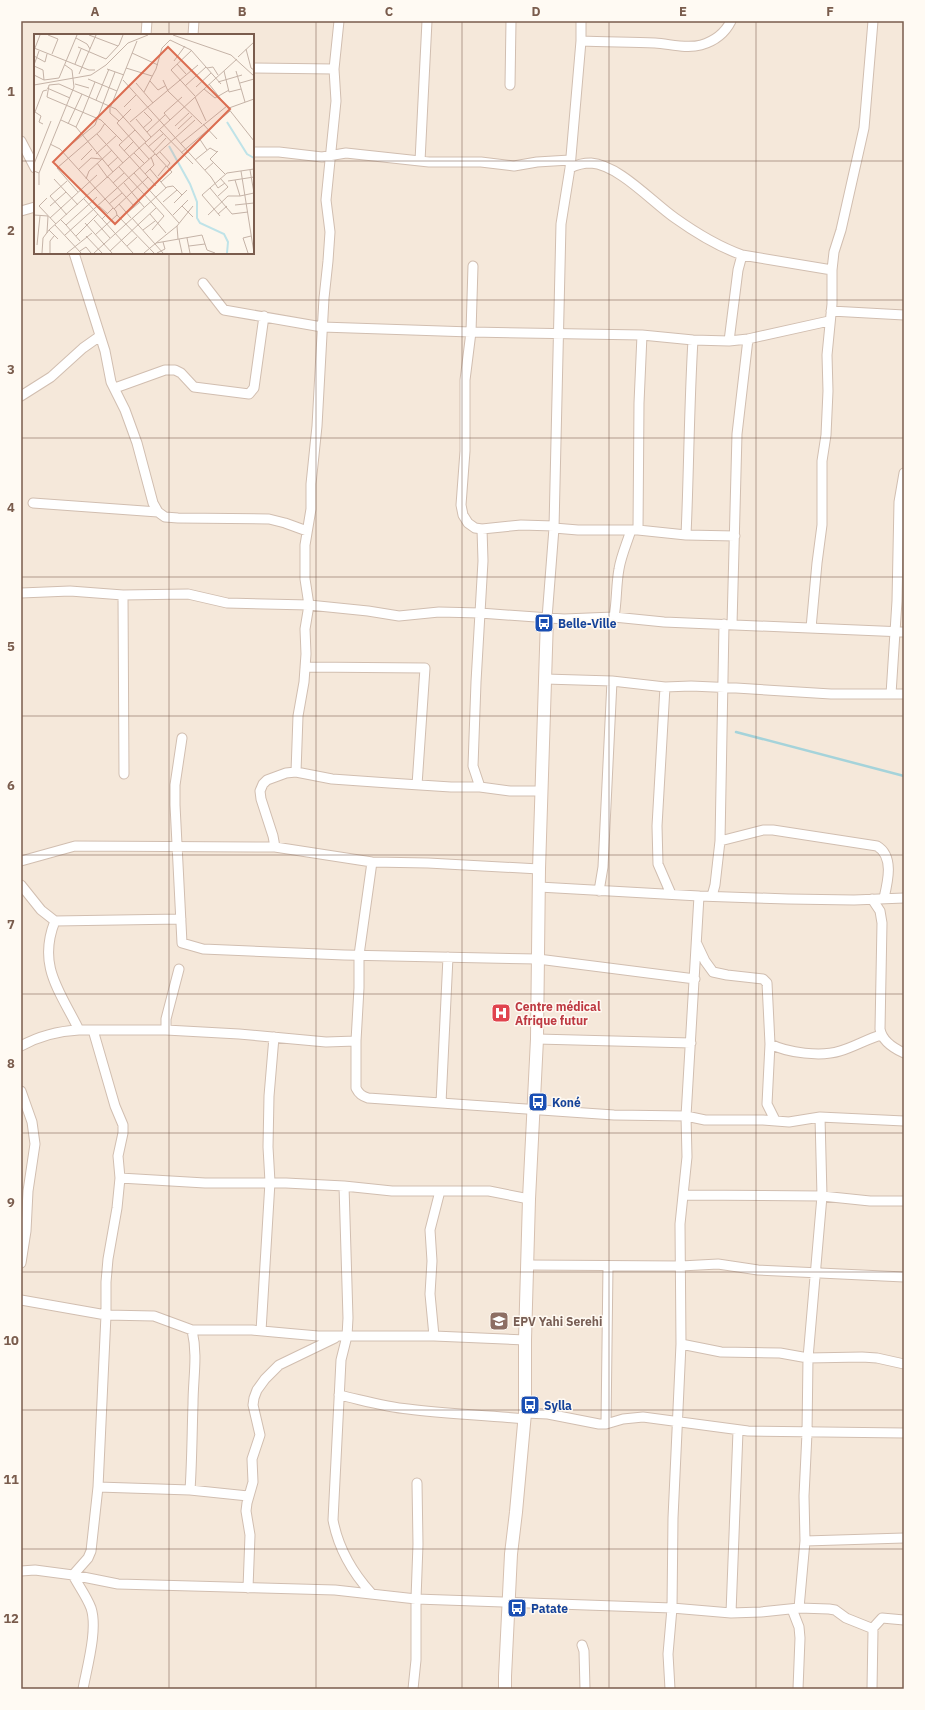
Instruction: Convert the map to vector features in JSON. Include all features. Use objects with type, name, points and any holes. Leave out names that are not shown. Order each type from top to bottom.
[{"type":"street","points":[[146,34],[147,21]]},
{"type":"street","points":[[192,34],[194,21]]},
{"type":"street","points":[[296,772],[298,716],[304,682],[305,629],[309,605],[304,579],[304,564],[311,509],[311,484],[317,426],[322,326],[330,232],[326,200],[336,101],[334,69],[339,21]]},
{"type":"street","points":[[420,161],[427,21]]},
{"type":"street","points":[[510,84],[511,21]]},
{"type":"street","points":[[505,1689],[511,1554],[525,1416],[525,1340],[529,1199],[537,1039],[541,791],[547,618],[554,527],[561,224],[570,164],[581,41],[581,21]]},
{"type":"street","points":[[581,41],[657,43],[682,46],[700,45],[713,40],[726,31],[732,21]]},
{"type":"street","points":[[811,628],[822,525],[822,461],[826,435],[828,391],[827,355],[832,270],[834,252],[841,230],[864,128],[872,21]]},
{"type":"street","points":[[254,68],[334,69]]},
{"type":"street","points":[[21,140],[34,166]]},
{"type":"street","points":[[254,152],[279,152],[311,157],[346,153],[420,161],[481,162],[514,166],[537,162],[570,164],[590,163],[607,168],[630,181],[674,218],[703,238],[718,246],[742,255],[832,270]]},
{"type":"street","points":[[21,211],[34,207]]},
{"type":"street","points":[[74,254],[105,351],[111,382],[132,428],[152,504],[158,512],[165,517],[178,518],[269,519],[285,522],[307,531]]},
{"type":"street","points":[[729,341],[738,270],[742,255]]},
{"type":"street","points":[[473,266],[471,332],[465,380],[465,445],[461,505],[463,515],[468,523],[475,528],[482,529],[521,525],[578,530],[635,530],[686,535],[734,536]]},
{"type":"street","points":[[203,283],[224,310],[322,326],[471,332],[642,335],[693,340],[729,341],[748,338],[830,316],[904,315]]},
{"type":"street","points":[[115,388],[165,370],[175,370],[181,373],[194,387],[249,394],[254,388],[264,316]]},
{"type":"street","points":[[614,617],[617,602],[618,572],[621,560],[635,530],[642,335]]},
{"type":"street","points":[[21,396],[51,377],[83,348],[100,336]]},
{"type":"street","points":[[712,896],[715,885],[720,841],[722,687],[734,536],[737,434],[748,338]]},
{"type":"street","points":[[686,535],[689,467],[690,379],[693,340]]},
{"type":"street","points":[[891,694],[899,631],[899,502],[904,473]]},
{"type":"street","points":[[32,503],[158,512]]},
{"type":"street","points":[[480,787],[473,766],[483,561],[482,529]]},
{"type":"street","points":[[21,593],[70,591],[123,595],[188,594],[227,603],[309,605],[368,610],[400,616],[439,612],[480,613],[564,619],[614,617],[664,622],[899,631]]},
{"type":"street","points":[[123,595],[124,774]]},
{"type":"street","points":[[305,667],[425,668],[418,785]]},
{"type":"street","points":[[545,679],[612,681],[665,687],[722,687],[831,694],[904,694]]},
{"type":"street","points":[[599,891],[603,867],[612,681]]},
{"type":"street","points":[[665,687],[657,826],[658,864],[671,894]]},
{"type":"street","points":[[182,738],[175,785],[182,943],[203,949],[359,955],[538,959],[695,979]]},
{"type":"street","points":[[275,847],[260,791],[263,784],[267,780],[286,773],[296,772],[332,779],[451,787],[480,787],[510,791],[541,791]]},
{"type":"street","points":[[720,841],[763,830],[773,830],[877,846],[887,858],[888,881],[884,898]]},
{"type":"street","points":[[21,862],[75,846],[275,847],[372,862],[428,863],[539,869]]},
{"type":"street","points":[[372,862],[359,955],[356,1088],[358,1093],[362,1096],[368,1098],[614,1115],[686,1116],[705,1120],[775,1120],[789,1122],[820,1117],[904,1121]]},
{"type":"street","points":[[21,885],[41,910],[56,921],[181,919]]},
{"type":"street","points":[[539,887],[699,896],[819,900],[904,898]]},
{"type":"street","points":[[670,1689],[668,1654],[672,1608],[671,1564],[676,1421],[681,1344],[680,1224],[687,1157],[686,1116],[699,896]]},
{"type":"street","points":[[872,899],[880,911],[882,923],[879,1019],[881,1035],[890,1045],[904,1053]]},
{"type":"street","points":[[56,921],[49,938],[48,946],[51,971],[56,986],[79,1030]]},
{"type":"street","points":[[697,943],[713,972],[766,980],[768,986],[770,1044],[767,1104],[775,1120]]},
{"type":"street","points":[[441,1103],[448,957]]},
{"type":"street","points":[[166,1030],[166,1019],[179,969]]},
{"type":"street","points":[[21,1046],[43,1036],[79,1030],[166,1030],[239,1034],[326,1042],[356,1041]]},
{"type":"street","points":[[73,1575],[83,1566],[89,1554],[98,1488],[106,1315],[106,1282],[108,1259],[117,1208],[120,1178],[118,1156],[123,1133],[123,1125],[115,1106],[92,1030]]},
{"type":"street","points":[[770,1044],[788,1051],[826,1053],[839,1051],[881,1035]]},
{"type":"street","points":[[261,1331],[270,1182],[268,1121],[274,1037]]},
{"type":"street","points":[[537,1039],[691,1043]]},
{"type":"street","points":[[21,1091],[32,1122],[34,1144],[28,1191],[26,1231],[21,1263]]},
{"type":"street","points":[[798,1689],[800,1638],[796,1608],[805,1541],[804,1496],[808,1358],[822,1196],[820,1117]]},
{"type":"street","points":[[120,1178],[205,1183],[270,1182],[344,1186],[392,1191],[489,1191],[529,1199]]},
{"type":"street","points":[[344,1186],[349,1303],[342,1336],[333,1520],[335,1532],[352,1567],[361,1582],[372,1593]]},
{"type":"street","points":[[434,1336],[430,1294],[432,1261],[430,1230],[440,1191]]},
{"type":"street","points":[[683,1195],[822,1196],[870,1201],[904,1201]]},
{"type":"street","points":[[527,1265],[681,1266],[718,1264],[758,1270],[904,1277]]},
{"type":"street","points":[[606,1424],[608,1266]]},
{"type":"street","points":[[21,1300],[106,1315],[154,1316],[192,1330],[261,1331],[318,1336],[434,1336],[525,1340]]},
{"type":"street","points":[[190,1490],[196,1363],[196,1347],[192,1330]]},
{"type":"street","points":[[248,1588],[250,1535],[246,1511],[248,1496],[253,1482],[252,1459],[260,1435],[253,1405],[257,1390],[268,1374],[279,1365],[342,1336]]},
{"type":"street","points":[[681,1344],[721,1352],[780,1353],[808,1358],[862,1357],[877,1358],[904,1364]]},
{"type":"street","points":[[339,1395],[409,1409],[525,1416],[548,1414],[606,1424],[633,1418],[676,1421],[738,1431],[904,1433]]},
{"type":"street","points":[[731,1613],[738,1431]]},
{"type":"street","points":[[414,1689],[418,1544],[417,1483]]},
{"type":"street","points":[[98,1488],[190,1490],[248,1496]]},
{"type":"street","points":[[805,1541],[904,1538]]},
{"type":"street","points":[[21,1571],[35,1570],[73,1575],[118,1584],[335,1590],[416,1599],[672,1608],[731,1613],[796,1608],[835,1610],[846,1618],[872,1629]]},
{"type":"street","points":[[73,1575],[91,1607],[93,1616],[91,1645],[83,1689]]},
{"type":"street","points":[[872,1689],[872,1629],[882,1618],[904,1620]]},
{"type":"street","points":[[582,1645],[584,1651],[584,1689]]},
{"type":"shaded area","points":[[21,21],[904,21],[904,1689],[21,1689]]},
{"type":"waterway","points":[[736,732],[904,776]]},
{"type":"place","name":"Belle-Ville","points":[[544,623]]},
{"type":"place","name":"Centre médical Afrique futur","points":[[501,1013]]},
{"type":"place","name":"Koné","points":[[538,1102]]},
{"type":"place","name":"EPV Yahi Serehi","points":[[499,1321]]},
{"type":"place","name":"Sylla","points":[[530,1405]]},
{"type":"place","name":"Patate","points":[[517,1608]]}]
